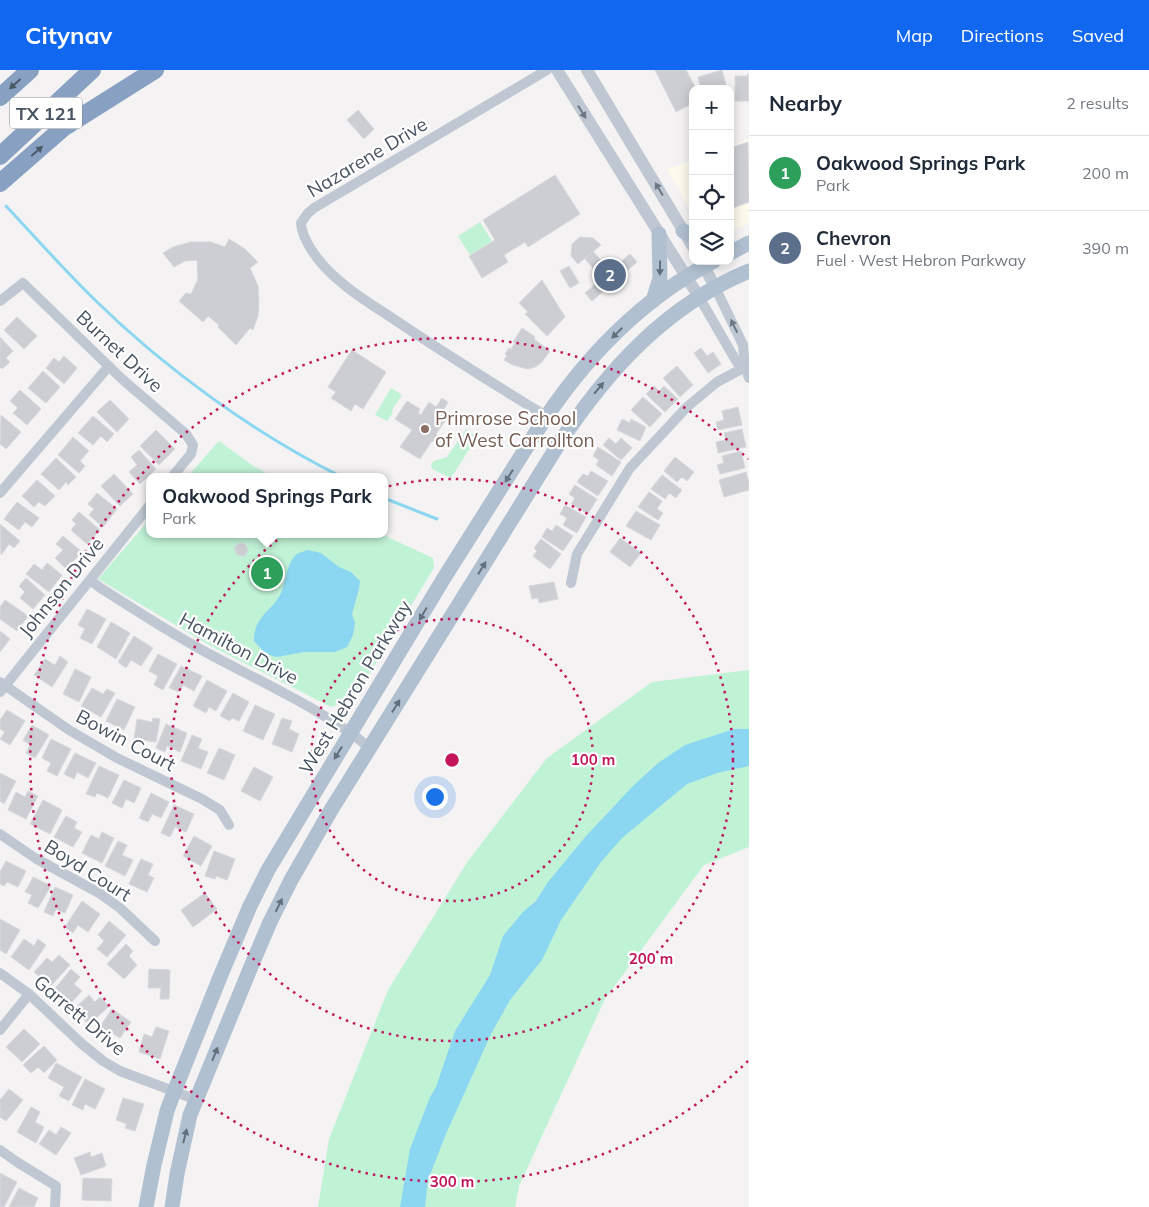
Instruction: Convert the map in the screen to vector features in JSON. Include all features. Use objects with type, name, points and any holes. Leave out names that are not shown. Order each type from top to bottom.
[{"type":"highway","name":"TX 121","points":[[0,97],[30,70]]},
{"type":"highway","name":"TX 121","points":[[0,156],[92,70]]},
{"type":"highway","points":[[0,182],[63,128],[155,70]]},
{"type":"main road","points":[[653,301],[660,278],[659,234]]},
{"type":"main road","points":[[734,243],[749,243]]},
{"type":"main road","points":[[734,251],[749,243]]},
{"type":"main road","name":"West Hebron Parkway","points":[[146,1207],[167,1111],[220,977],[264,877],[444,578],[546,416],[570,383],[592,358],[653,301],[703,265]]},
{"type":"main road","points":[[172,1207],[190,1115],[278,905],[331,810],[558,445],[591,397],[638,345],[656,329],[715,287],[749,271]]},
{"type":"street","name":"Nazarene Drive","points":[[546,416],[472,372],[342,283],[313,253],[304,236],[301,223],[314,208],[547,70]]},
{"type":"street","points":[[557,70],[687,277],[734,359],[738,365],[747,366]]},
{"type":"street","points":[[587,70],[688,233]]},
{"type":"street","points":[[707,265],[715,287],[743,345],[749,378]]},
{"type":"street","name":"Burnet Drive","points":[[0,301],[23,283],[122,379],[186,434],[193,445],[191,454],[175,473]]},
{"type":"street","points":[[0,493],[109,366]]},
{"type":"street","points":[[570,583],[577,554],[630,468],[687,406],[717,382],[747,366]]},
{"type":"street","name":"Johnson Drive","points":[[2,686],[146,510]]},
{"type":"street","name":"Hamilton Drive","points":[[90,580],[211,656],[291,696],[351,732],[370,748]]},
{"type":"street","name":"Bowin Court","points":[[2,686],[85,740],[220,810],[229,825]]},
{"type":"street","name":"Boyd Court","points":[[0,834],[35,858],[99,893],[120,908],[155,941]]},
{"type":"street","name":"Garrett Drive","points":[[0,973],[29,994],[103,1061],[120,1071],[197,1100]]},
{"type":"street","points":[[0,1030],[29,994]]},
{"type":"street","points":[[0,1150],[56,1186],[55,1207]]},
{"type":"shaded area","points":[[749,139],[749,223],[734,229],[734,175],[734,145]]},
{"type":"shaded area","points":[[689,161],[689,208],[667,169]]},
{"type":"green space","points":[[480,222],[492,241],[470,255],[458,236]]},
{"type":"green space","points":[[391,388],[402,395],[387,421],[375,415]]},
{"type":"green space","points":[[466,429],[477,437],[451,478],[432,469],[431,464],[434,461],[447,457]]},
{"type":"green space","points":[[219,441],[266,473],[191,473]]},
{"type":"green space","points":[[146,523],[146,538],[388,537],[433,558],[434,568],[354,699],[331,707],[209,645],[98,579]]},
{"type":"green space","points":[[749,670],[749,847],[704,865],[605,999],[519,1186],[515,1207],[318,1207],[329,1139],[388,990],[468,861],[547,758],[652,682]]},
{"type":"water","points":[[308,550],[321,553],[339,567],[351,572],[360,581],[352,614],[355,623],[353,635],[347,647],[335,652],[304,652],[277,657],[266,654],[254,641],[257,625],[282,591],[289,566],[294,557],[298,553]]},
{"type":"water","points":[[734,729],[749,729],[749,766],[717,773],[687,784],[622,838],[601,862],[561,920],[542,960],[510,1000],[491,1034],[446,1134],[428,1180],[425,1207],[400,1207],[410,1149],[430,1097],[436,1087],[455,1031],[490,975],[503,936],[523,912],[536,901],[548,882],[586,836],[633,786],[658,763],[685,745]]},
{"type":"building","points":[[655,70],[686,70],[694,85],[689,85],[689,105],[676,112]]},
{"type":"building","points":[[722,70],[726,85],[700,85],[698,77]]},
{"type":"building","points":[[748,73],[749,101],[735,101],[735,76],[748,76]]},
{"type":"building","points":[[358,110],[374,129],[364,139],[347,120]]},
{"type":"building","points":[[748,142],[749,202],[734,208],[734,175],[734,147]]},
{"type":"building","points":[[555,175],[580,214],[528,247],[525,242],[504,255],[508,262],[482,278],[469,256],[495,240],[483,220]]},
{"type":"building","points":[[580,237],[593,238],[601,245],[578,264],[571,256],[572,244]]},
{"type":"building","points":[[229,239],[245,249],[258,262],[250,268],[258,286],[258,316],[253,330],[250,328],[236,345],[218,327],[219,325],[208,316],[203,322],[179,301],[186,293],[191,294],[198,279],[197,260],[185,261],[174,267],[163,253],[173,247],[191,242],[211,242],[225,247]]},
{"type":"building","points":[[593,251],[610,271],[630,254],[637,262],[592,301],[585,293],[602,278],[585,259]]},
{"type":"building","points":[[569,266],[579,283],[570,288],[560,271]]},
{"type":"building","points":[[542,280],[565,317],[547,336],[525,314],[528,312],[519,303]]},
{"type":"building","points":[[17,317],[37,336],[24,349],[4,330]]},
{"type":"building","points":[[522,328],[550,351],[541,363],[528,369],[513,365],[504,360],[507,356],[505,354],[515,343],[513,342]]},
{"type":"building","points":[[0,337],[13,351],[6,358],[10,362],[2,369],[0,367]]},
{"type":"building","points":[[701,348],[707,356],[713,352],[721,364],[708,373],[694,353]]},
{"type":"building","points":[[352,350],[386,372],[363,409],[355,404],[351,411],[331,398],[336,392],[328,387]]},
{"type":"building","points":[[64,356],[77,368],[64,384],[46,368],[54,358],[59,362]]},
{"type":"building","points":[[677,366],[693,385],[680,397],[663,378]]},
{"type":"building","points":[[43,371],[60,387],[46,403],[28,388]]},
{"type":"building","points":[[654,386],[659,391],[664,386],[678,399],[665,412],[646,394]]},
{"type":"building","points":[[20,390],[41,409],[27,425],[13,413],[18,408],[10,401]]},
{"type":"building","points":[[643,397],[662,414],[650,427],[631,410]]},
{"type":"building","points":[[442,398],[448,402],[443,411],[449,415],[436,434],[438,436],[434,442],[432,441],[420,459],[400,447],[412,430],[395,419],[407,401],[420,409],[418,413],[421,415],[429,402],[436,407]]},
{"type":"building","points":[[110,400],[129,419],[117,432],[97,412]]},
{"type":"building","points":[[738,407],[742,425],[718,430],[716,422],[724,420],[722,411]]},
{"type":"building","points":[[1,415],[21,432],[6,449],[0,444]]},
{"type":"building","points":[[93,416],[114,434],[107,442],[101,436],[93,445],[78,433]]},
{"type":"building","points":[[622,419],[630,423],[631,419],[646,427],[640,441],[617,430]]},
{"type":"building","points":[[742,429],[746,447],[718,453],[716,442],[726,440],[724,433]]},
{"type":"building","points":[[156,430],[175,449],[159,465],[140,446]]},
{"type":"building","points":[[73,437],[89,451],[80,461],[85,466],[79,473],[58,455]]},
{"type":"building","points":[[609,438],[616,444],[621,438],[632,448],[621,460],[603,445]]},
{"type":"building","points":[[598,447],[621,462],[612,476],[596,465],[599,460],[593,456]]},
{"type":"building","points":[[139,450],[156,469],[152,473],[146,473],[146,478],[140,484],[129,472],[137,465],[131,457]]},
{"type":"building","points":[[741,451],[745,468],[720,474],[717,465],[724,463],[722,456]]},
{"type":"building","points":[[675,457],[694,472],[687,481],[682,477],[677,482],[664,471]]},
{"type":"building","points":[[56,458],[76,477],[68,485],[66,482],[59,490],[41,474]]},
{"type":"building","points":[[591,471],[608,481],[598,496],[577,482],[583,474],[588,476]]},
{"type":"building","points":[[746,472],[749,490],[724,497],[719,480]]},
{"type":"building","points":[[114,474],[133,494],[120,506],[101,486]]},
{"type":"building","points":[[662,475],[682,490],[676,498],[669,493],[665,499],[651,489]]},
{"type":"building","points":[[37,480],[55,496],[45,506],[39,502],[34,507],[22,496]]},
{"type":"building","points":[[575,485],[597,499],[588,514],[571,504],[575,498],[569,494]]},
{"type":"building","points":[[649,492],[662,501],[657,509],[663,513],[658,520],[638,507]]},
{"type":"building","points":[[97,493],[117,509],[103,527],[89,515],[94,509],[88,504]]},
{"type":"building","points":[[17,502],[39,518],[32,527],[25,522],[19,530],[4,519]]},
{"type":"building","points":[[565,505],[586,517],[577,533],[563,525],[567,518],[560,514]]},
{"type":"building","points":[[636,511],[660,525],[651,540],[626,526]]},
{"type":"building","points":[[79,512],[100,530],[87,544],[71,530],[76,524],[72,520]]},
{"type":"building","points":[[0,524],[20,541],[14,548],[9,544],[1,555]]},
{"type":"building","points":[[556,525],[573,536],[563,551],[542,537],[547,528],[552,531]]},
{"type":"building","points":[[63,536],[82,552],[66,569],[55,558],[63,550],[56,544]]},
{"type":"building","points":[[620,538],[641,553],[630,567],[610,552]]},
{"type":"building","points":[[541,539],[561,554],[550,569],[533,556],[537,551],[534,548]]},
{"type":"building","points":[[239,543],[245,544],[248,550],[245,556],[237,555],[234,548]]},
{"type":"building","points":[[47,563],[62,575],[49,592],[26,574],[34,564],[42,570]]},
{"type":"building","points":[[26,578],[45,595],[33,609],[20,598],[25,592],[19,586]]},
{"type":"building","points":[[554,582],[558,599],[539,603],[538,598],[532,599],[529,586]]},
{"type":"building","points":[[5,600],[28,616],[17,631],[0,619],[0,607]]},
{"type":"building","points":[[87,609],[106,619],[92,644],[80,638],[85,629],[78,625]]},
{"type":"building","points":[[111,622],[130,633],[116,659],[97,647]]},
{"type":"building","points":[[0,631],[10,639],[0,652]]},
{"type":"building","points":[[134,636],[153,648],[141,666],[131,660],[126,668],[118,662]]},
{"type":"building","points":[[158,654],[177,664],[163,690],[154,685],[158,676],[149,671]]},
{"type":"building","points":[[60,656],[68,662],[52,687],[34,675],[45,659],[55,665]]},
{"type":"building","points":[[181,666],[202,676],[194,691],[183,685],[179,692],[169,688]]},
{"type":"building","points":[[75,669],[91,677],[79,702],[63,694]]},
{"type":"building","points":[[207,680],[227,691],[216,711],[209,707],[206,713],[193,706]]},
{"type":"building","points":[[92,688],[103,694],[107,689],[115,693],[101,717],[81,706]]},
{"type":"building","points":[[233,693],[249,702],[239,721],[232,718],[230,721],[220,716]]},
{"type":"building","points":[[117,699],[135,707],[124,730],[106,721]]},
{"type":"building","points":[[255,705],[275,714],[263,740],[243,731]]},
{"type":"building","points":[[7,710],[25,721],[10,745],[0,739],[5,732],[0,729],[0,720]]},
{"type":"building","points":[[153,718],[160,719],[156,742],[134,739],[137,719],[152,722]]},
{"type":"building","points":[[282,718],[292,721],[289,729],[299,734],[292,752],[272,744]]},
{"type":"building","points":[[166,724],[187,733],[180,752],[167,746],[165,752],[156,748]]},
{"type":"building","points":[[32,725],[49,735],[35,758],[26,753],[30,745],[23,740]]},
{"type":"building","points":[[192,735],[202,739],[198,748],[208,752],[201,769],[181,761]]},
{"type":"building","points":[[51,739],[71,749],[57,776],[47,771],[51,763],[42,758]]},
{"type":"building","points":[[219,748],[235,755],[224,780],[207,773]]},
{"type":"building","points":[[75,753],[96,763],[88,778],[77,772],[74,779],[64,774]]},
{"type":"building","points":[[99,766],[119,775],[108,798],[97,793],[95,797],[86,794]]},
{"type":"building","points":[[254,767],[273,777],[260,801],[241,791]]},
{"type":"building","points":[[0,773],[16,781],[4,804],[0,801]]},
{"type":"building","points":[[124,780],[141,788],[134,803],[126,799],[122,808],[112,803]]},
{"type":"building","points":[[28,791],[38,796],[26,819],[8,810],[16,792],[25,797]]},
{"type":"building","points":[[151,793],[169,802],[161,818],[152,814],[148,822],[139,818]]},
{"type":"building","points":[[43,800],[62,810],[50,834],[30,824]]},
{"type":"building","points":[[174,805],[194,814],[186,832],[175,827],[170,837],[161,833]]},
{"type":"building","points":[[66,816],[77,822],[74,828],[82,832],[73,847],[54,837]]},
{"type":"building","points":[[102,832],[114,838],[102,863],[82,853],[91,835],[99,839]]},
{"type":"building","points":[[194,836],[212,846],[201,866],[183,856]]},
{"type":"building","points":[[118,841],[127,845],[122,855],[133,860],[125,876],[105,866]]},
{"type":"building","points":[[214,851],[235,859],[227,880],[216,876],[215,879],[205,876]]},
{"type":"building","points":[[141,859],[153,864],[148,875],[154,878],[147,892],[129,884]]},
{"type":"building","points":[[6,861],[26,871],[18,887],[7,882],[4,886],[0,884],[0,872]]},
{"type":"building","points":[[33,877],[51,886],[38,908],[28,903],[32,895],[25,892]]},
{"type":"building","points":[[55,887],[73,895],[65,913],[56,909],[53,916],[44,912]]},
{"type":"building","points":[[205,893],[217,909],[193,927],[181,910]]},
{"type":"building","points":[[82,901],[100,914],[88,932],[78,925],[73,933],[65,927]]},
{"type":"building","points":[[0,919],[20,930],[6,954],[0,950]]},
{"type":"building","points":[[109,921],[126,935],[107,957],[97,949],[104,941],[98,935]]},
{"type":"building","points":[[24,939],[34,946],[38,939],[46,945],[29,970],[11,957]]},
{"type":"building","points":[[126,944],[133,951],[129,956],[137,965],[124,979],[107,964]]},
{"type":"building","points":[[59,955],[70,965],[50,987],[34,972],[47,958],[52,962]]},
{"type":"building","points":[[71,969],[80,977],[74,984],[82,991],[70,1004],[54,990]]},
{"type":"building","points":[[149,969],[170,970],[169,999],[160,999],[161,988],[148,988]]},
{"type":"building","points":[[89,995],[95,1002],[100,997],[109,1006],[89,1025],[74,1009]]},
{"type":"building","points":[[112,1009],[131,1022],[120,1038],[109,1031],[105,1037],[97,1031]]},
{"type":"building","points":[[156,1027],[169,1031],[160,1059],[139,1052],[144,1034],[152,1037]]},
{"type":"building","points":[[24,1029],[40,1044],[22,1062],[6,1047]]},
{"type":"building","points":[[44,1046],[57,1060],[44,1073],[38,1067],[31,1073],[23,1065]]},
{"type":"building","points":[[56,1063],[82,1077],[69,1101],[59,1096],[64,1087],[48,1078]]},
{"type":"building","points":[[85,1079],[105,1089],[95,1109],[85,1104],[83,1110],[72,1105]]},
{"type":"building","points":[[9,1089],[23,1100],[6,1121],[0,1117],[0,1100]]},
{"type":"building","points":[[123,1098],[144,1104],[135,1131],[125,1128],[127,1124],[116,1120]]},
{"type":"building","points":[[31,1107],[40,1112],[35,1122],[44,1127],[36,1143],[17,1132]]},
{"type":"building","points":[[61,1127],[71,1133],[56,1155],[39,1144],[49,1130],[56,1135]]},
{"type":"building","points":[[90,1152],[91,1157],[102,1153],[106,1166],[81,1175],[74,1158]]},
{"type":"building","points":[[0,1173],[17,1182],[4,1207],[0,1207]]},
{"type":"building","points":[[83,1178],[112,1179],[111,1201],[82,1200]]},
{"type":"building","points":[[19,1188],[38,1198],[34,1207],[9,1207]]},
{"type":"waterway","points":[[6,206],[61,266],[150,350],[244,420],[309,460],[334,473]]},
{"type":"waterway","points":[[388,500],[437,519]]},
{"type":"place","name":"Chevron","points":[[610,275]]},
{"type":"place","name":"Primrose School of West Carrollton","points":[[425,429]]},
{"type":"place","name":"Oakwood Springs Park","points":[[267,573]]}]
